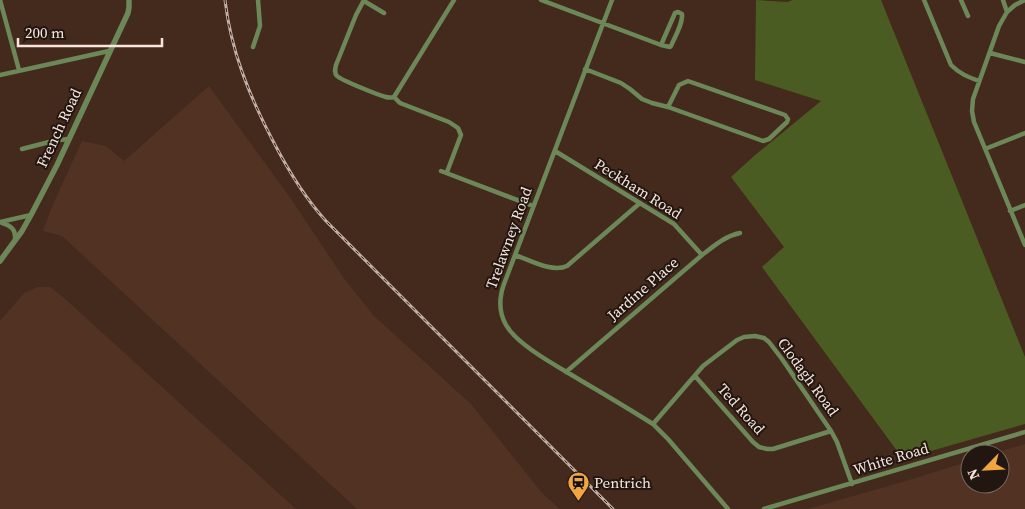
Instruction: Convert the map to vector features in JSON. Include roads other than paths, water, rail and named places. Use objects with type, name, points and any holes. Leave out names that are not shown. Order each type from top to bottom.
[{"type":"street","points":[[0,0],[19,70]]},
{"type":"street","name":"French Road","points":[[0,262],[32,215],[128,13],[128,0]]},
{"type":"street","points":[[253,47],[260,26],[258,0]]},
{"type":"street","points":[[384,13],[364,0],[336,65],[336,74],[339,78],[365,89],[386,97],[394,97],[400,104],[449,122],[460,130],[461,135],[447,172]]},
{"type":"street","points":[[394,97],[454,0]]},
{"type":"street","points":[[541,0],[661,45],[670,47],[680,26],[682,14],[674,13],[661,45]]},
{"type":"street","name":"Trelawney Road","points":[[612,0],[500,296],[502,314],[509,330],[528,347],[653,424],[728,509]]},
{"type":"street","points":[[924,0],[951,65],[957,71],[979,81]]},
{"type":"street","points":[[961,0],[968,16]]},
{"type":"street","points":[[1003,0],[1007,12]]},
{"type":"street","points":[[1025,0],[1007,12],[1000,26],[973,99],[972,111],[974,122],[1025,245]]},
{"type":"street","points":[[0,75],[109,52]]},
{"type":"street","points":[[990,53],[1025,62]]},
{"type":"street","points":[[585,69],[615,79],[630,88],[642,99],[763,141],[769,140],[788,119],[785,115],[692,82],[679,85],[668,107]]},
{"type":"street","points":[[985,149],[1025,133]]},
{"type":"street","points":[[22,149],[68,139]]},
{"type":"street","name":"Peckham Road","points":[[554,151],[674,224],[702,255]]},
{"type":"street","points":[[441,171],[533,206]]},
{"type":"street","points":[[515,255],[551,268],[563,268],[640,203]]},
{"type":"street","points":[[1010,211],[1025,205]]},
{"type":"street","points":[[0,222],[32,215]]},
{"type":"street","points":[[0,222],[12,228],[15,234],[14,242]]},
{"type":"street","name":"Jardine Place","points":[[566,372],[702,255],[725,238],[740,232]]},
{"type":"street","name":"Clodagh Road","points":[[653,424],[703,366],[737,340],[750,336],[759,336],[769,342],[782,359],[831,431],[837,442],[852,484]]},
{"type":"street","name":"Ted Road","points":[[696,376],[738,426],[759,447],[767,450],[773,449],[831,431]]},
{"type":"street","name":"White Road","points":[[764,509],[1025,432]]},
{"type":"railway","points":[[225,0],[236,55],[249,90],[279,152],[297,183],[311,202],[326,221],[613,509]]},
{"type":"place","name":"Pentrich","points":[[578,502]]}]
